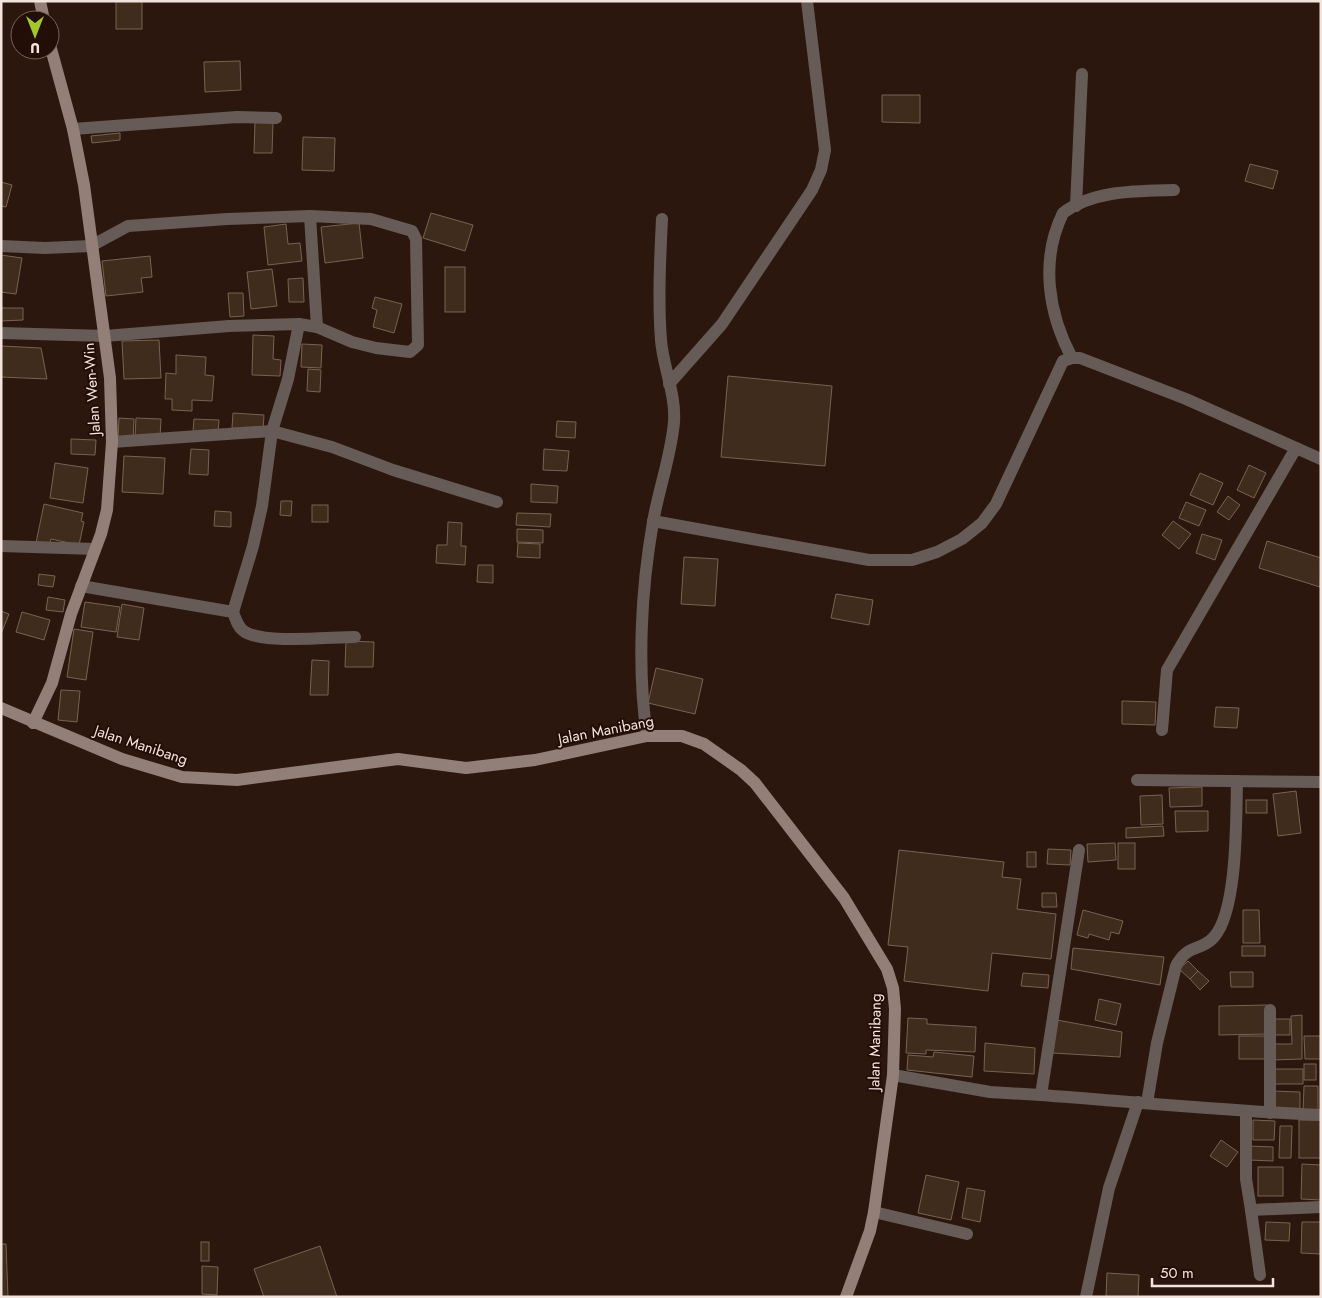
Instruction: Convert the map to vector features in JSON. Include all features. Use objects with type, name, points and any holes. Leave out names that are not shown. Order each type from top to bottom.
[{"type":"street","points":[[669,384],[722,324],[812,190],[821,170],[825,150],[807,1]]},
{"type":"street","name":"Jalan Wen-Win","points":[[33,723],[52,683],[71,614],[107,510],[112,442],[110,378],[84,185],[73,129],[54,60]]},
{"type":"street","points":[[1076,206],[1082,74]]},
{"type":"street","points":[[73,129],[237,117],[276,118]]},
{"type":"street","points":[[1072,358],[1061,337],[1053,314],[1049,293],[1049,272],[1058,222],[1063,213],[1090,199],[1130,191],[1174,190]]},
{"type":"street","points":[[310,216],[317,327]]},
{"type":"street","points":[[1,246],[45,248],[91,246],[128,226],[227,219],[310,216],[371,219],[412,231],[416,239],[418,345],[415,350],[410,352],[385,350],[352,342],[317,327],[299,324],[229,326],[105,336],[1,332]]},
{"type":"street","points":[[648,736],[643,706],[642,638],[654,521],[674,421],[661,339],[662,219]]},
{"type":"street","points":[[299,324],[285,392],[272,431],[262,506],[233,612],[239,627],[252,635],[289,638],[355,637]]},
{"type":"street","points":[[654,521],[869,560],[912,560],[937,552],[962,539],[982,523],[996,504],[1052,389],[1063,361],[1072,358],[1080,358],[1186,399],[1321,459]]},
{"type":"street","points":[[112,442],[272,431],[332,446],[392,470],[497,502]]},
{"type":"street","points":[[1162,730],[1167,670],[1296,448]]},
{"type":"street","points":[[1,546],[95,549]]},
{"type":"street","points":[[81,586],[233,612]]},
{"type":"street","name":"Jalan Manibang","points":[[1,708],[122,759],[182,778],[237,780],[398,759],[466,768],[535,760],[648,736],[682,736],[704,744],[756,783],[844,898],[887,969],[893,988],[895,1009],[893,1075],[874,1212],[870,1231],[846,1297]]},
{"type":"street","points":[[1137,780],[1321,782]]},
{"type":"street","points":[[1086,1297],[1109,1188],[1142,1102],[1176,966],[1182,955],[1214,937],[1227,907],[1236,839],[1237,781]]},
{"type":"street","points":[[1041,1095],[1079,850]]},
{"type":"street","points":[[1270,1010],[1270,1113]]},
{"type":"street","points":[[893,1075],[990,1092],[1142,1102],[1246,1112],[1321,1114]]},
{"type":"street","points":[[1246,1112],[1246,1179],[1260,1275]]},
{"type":"street","points":[[1251,1210],[1321,1207]]},
{"type":"street","points":[[874,1212],[967,1234]]},
{"type":"building","points":[[116,1],[142,1],[142,29],[116,29]]},
{"type":"building","points":[[240,61],[241,90],[205,92],[204,62]]},
{"type":"building","points":[[882,95],[920,95],[920,123],[882,122]]},
{"type":"building","points":[[255,121],[273,122],[272,153],[254,153]]},
{"type":"building","points":[[120,133],[120,140],[92,143],[91,136]]},
{"type":"building","points":[[303,137],[335,138],[334,171],[302,170]]},
{"type":"building","points":[[1250,164],[1278,171],[1273,189],[1245,181]]},
{"type":"building","points":[[1,182],[12,185],[6,207],[1,206]]},
{"type":"building","points":[[431,213],[473,225],[465,251],[423,238]]},
{"type":"building","points":[[359,223],[363,258],[325,263],[321,227]]},
{"type":"building","points":[[286,224],[288,244],[300,243],[302,261],[268,265],[264,227]]},
{"type":"building","points":[[1,255],[22,258],[16,294],[1,292]]},
{"type":"building","points":[[150,256],[152,277],[141,278],[143,292],[106,296],[102,261]]},
{"type":"building","points":[[445,267],[465,267],[465,312],[445,312]]},
{"type":"building","points":[[272,269],[277,306],[251,309],[247,272]]},
{"type":"building","points":[[303,278],[304,302],[289,302],[288,279]]},
{"type":"building","points":[[228,293],[243,293],[244,316],[230,317]]},
{"type":"building","points":[[375,297],[402,304],[394,333],[373,327],[377,310],[372,308]]},
{"type":"building","points":[[1,308],[23,308],[23,320],[1,321]]},
{"type":"building","points":[[253,335],[274,336],[273,359],[281,360],[280,376],[252,375]]},
{"type":"building","points":[[159,340],[161,378],[124,379],[122,341]]},
{"type":"building","points":[[302,344],[322,345],[321,368],[301,367]]},
{"type":"building","points":[[1,346],[41,348],[47,379],[1,377]]},
{"type":"building","points":[[176,355],[206,357],[205,375],[214,376],[212,401],[192,400],[192,411],[172,410],[172,399],[165,399],[166,373],[176,374]]},
{"type":"building","points":[[308,369],[321,370],[320,392],[307,391]]},
{"type":"building","points":[[728,376],[832,386],[825,466],[721,457]]},
{"type":"building","points":[[233,413],[264,415],[263,430],[232,428]]},
{"type":"building","points":[[119,418],[134,419],[133,439],[118,438]]},
{"type":"building","points":[[136,418],[161,419],[160,438],[135,437]]},
{"type":"building","points":[[194,419],[219,420],[218,433],[193,432]]},
{"type":"building","points":[[557,421],[576,422],[575,438],[556,437]]},
{"type":"building","points":[[71,439],[96,440],[95,455],[71,454]]},
{"type":"building","points":[[191,449],[209,450],[208,475],[189,474]]},
{"type":"building","points":[[544,449],[569,451],[567,471],[543,470]]},
{"type":"building","points":[[124,456],[165,458],[163,494],[122,492]]},
{"type":"building","points":[[55,463],[88,468],[83,503],[50,498]]},
{"type":"building","points":[[1249,465],[1266,473],[1254,498],[1237,490]]},
{"type":"building","points":[[1200,473],[1223,483],[1213,505],[1190,495]]},
{"type":"building","points":[[531,484],[558,486],[557,503],[531,502]]},
{"type":"building","points":[[1228,496],[1240,505],[1229,520],[1217,512]]},
{"type":"building","points":[[281,501],[292,501],[291,516],[280,515]]},
{"type":"building","points":[[1186,502],[1206,510],[1199,526],[1179,518]]},
{"type":"building","points":[[44,504],[83,513],[81,521],[84,522],[79,545],[51,539],[49,546],[36,543]]},
{"type":"building","points":[[312,505],[328,505],[328,522],[312,522]]},
{"type":"building","points":[[215,511],[231,512],[231,527],[214,526]]},
{"type":"building","points":[[517,513],[551,514],[550,527],[516,525]]},
{"type":"building","points":[[1173,521],[1191,534],[1179,549],[1162,535]]},
{"type":"building","points":[[448,522],[462,523],[461,546],[466,546],[465,565],[436,563],[437,545],[447,545]]},
{"type":"building","points":[[517,529],[543,530],[543,543],[517,542]]},
{"type":"building","points":[[1202,534],[1222,540],[1215,560],[1196,553]]},
{"type":"building","points":[[1267,541],[1321,558],[1320,587],[1259,568]]},
{"type":"building","points":[[518,543],[540,544],[540,558],[517,557]]},
{"type":"building","points":[[684,557],[718,559],[715,606],[681,604]]},
{"type":"building","points":[[478,565],[493,565],[493,583],[477,582]]},
{"type":"building","points":[[39,574],[55,576],[53,587],[38,585]]},
{"type":"building","points":[[836,594],[873,600],[869,625],[831,618]]},
{"type":"building","points":[[48,597],[65,600],[63,612],[46,610]]},
{"type":"building","points":[[85,602],[120,607],[116,632],[81,627]]},
{"type":"building","points":[[122,604],[144,608],[139,640],[117,637]]},
{"type":"building","points":[[1,611],[9,614],[1,634]]},
{"type":"building","points":[[22,612],[50,620],[44,640],[16,632]]},
{"type":"building","points":[[74,629],[93,632],[86,680],[67,677]]},
{"type":"building","points":[[346,641],[374,642],[373,667],[345,667]]},
{"type":"building","points":[[312,660],[329,661],[328,695],[310,695]]},
{"type":"building","points":[[656,668],[703,679],[695,714],[648,703]]},
{"type":"building","points":[[61,690],[80,691],[77,722],[58,720]]},
{"type":"building","points":[[1122,701],[1156,702],[1155,725],[1122,724]]},
{"type":"building","points":[[1216,707],[1239,708],[1237,728],[1214,727]]},
{"type":"building","points":[[1202,787],[1202,806],[1170,807],[1169,788]]},
{"type":"building","points":[[1296,791],[1301,833],[1278,836],[1273,794]]},
{"type":"building","points":[[1162,795],[1163,824],[1141,825],[1140,796]]},
{"type":"building","points":[[1246,800],[1267,800],[1267,813],[1246,813]]},
{"type":"building","points":[[1175,811],[1208,811],[1208,831],[1176,832]]},
{"type":"building","points":[[1163,826],[1164,836],[1126,838],[1126,828]]},
{"type":"building","points":[[1115,843],[1116,860],[1088,862],[1087,844]]},
{"type":"building","points":[[1118,843],[1135,843],[1135,869],[1118,869]]},
{"type":"building","points":[[1048,849],[1071,850],[1070,865],[1047,864]]},
{"type":"building","points":[[899,850],[1004,862],[1002,877],[1021,879],[1017,909],[1056,914],[1051,959],[992,953],[988,991],[904,981],[908,947],[888,945]]},
{"type":"building","points":[[1027,852],[1036,852],[1036,867],[1027,867]]},
{"type":"building","points":[[1042,893],[1056,893],[1057,907],[1042,907]]},
{"type":"building","points":[[1083,910],[1123,921],[1119,934],[1111,932],[1109,940],[1089,934],[1088,938],[1077,935]]},
{"type":"building","points":[[1243,910],[1259,910],[1260,943],[1243,943]]},
{"type":"building","points":[[1242,946],[1265,946],[1265,956],[1242,956]]},
{"type":"building","points":[[1073,948],[1164,957],[1160,985],[1071,969]]},
{"type":"building","points":[[1188,961],[1198,971],[1190,979],[1179,969]]},
{"type":"building","points":[[1198,971],[1209,981],[1200,990],[1190,979]]},
{"type":"building","points":[[1230,972],[1253,972],[1253,987],[1231,987]]},
{"type":"building","points":[[1023,973],[1049,975],[1048,988],[1021,986]]},
{"type":"building","points":[[1099,999],[1121,1004],[1116,1025],[1095,1020]]},
{"type":"building","points":[[1267,1005],[1268,1034],[1219,1035],[1219,1006]]},
{"type":"building","points":[[1302,1015],[1302,1059],[1272,1060],[1272,1044],[1292,1044],[1291,1016]]},
{"type":"building","points":[[908,1018],[927,1019],[927,1024],[976,1027],[975,1052],[926,1050],[926,1054],[906,1053]]},
{"type":"building","points":[[1272,1019],[1290,1019],[1290,1035],[1272,1035]]},
{"type":"building","points":[[1057,1020],[1122,1032],[1120,1057],[1053,1053]]},
{"type":"building","points":[[1239,1036],[1268,1036],[1268,1059],[1239,1059]]},
{"type":"building","points":[[1304,1036],[1321,1036],[1321,1059],[1305,1059]]},
{"type":"building","points":[[985,1043],[1035,1048],[1034,1074],[984,1071]]},
{"type":"building","points":[[934,1052],[974,1056],[972,1077],[907,1070],[908,1055],[933,1057]]},
{"type":"building","points":[[1304,1064],[1316,1064],[1316,1080],[1304,1080]]},
{"type":"building","points":[[1271,1069],[1303,1069],[1303,1084],[1272,1084]]},
{"type":"building","points":[[1304,1086],[1318,1086],[1318,1112],[1303,1112]]},
{"type":"building","points":[[1273,1091],[1300,1092],[1300,1110],[1273,1110]]},
{"type":"building","points":[[1253,1120],[1275,1121],[1274,1140],[1253,1140]]},
{"type":"building","points":[[1299,1120],[1321,1120],[1321,1158],[1299,1158]]},
{"type":"building","points":[[1280,1126],[1292,1126],[1291,1158],[1279,1158]]},
{"type":"building","points":[[1221,1140],[1238,1152],[1227,1167],[1210,1156]]},
{"type":"building","points":[[1249,1146],[1273,1147],[1273,1161],[1249,1160]]},
{"type":"building","points":[[1302,1164],[1321,1165],[1321,1200],[1301,1199]]},
{"type":"building","points":[[1258,1167],[1283,1167],[1283,1196],[1258,1196]]},
{"type":"building","points":[[926,1175],[959,1182],[951,1220],[918,1213]]},
{"type":"building","points":[[967,1188],[985,1191],[980,1222],[962,1218]]},
{"type":"building","points":[[1266,1222],[1290,1223],[1289,1241],[1265,1240]]},
{"type":"building","points":[[1302,1222],[1321,1222],[1321,1254],[1301,1253]]},
{"type":"building","points":[[201,1242],[209,1242],[209,1261],[201,1261]]},
{"type":"building","points":[[1,1244],[6,1244],[8,1297],[1,1297]]},
{"type":"building","points":[[320,1246],[337,1297],[264,1297],[254,1269]]},
{"type":"building","points":[[202,1266],[218,1267],[217,1295],[202,1294]]},
{"type":"building","points":[[1107,1273],[1139,1275],[1138,1297],[1106,1297]]}]
